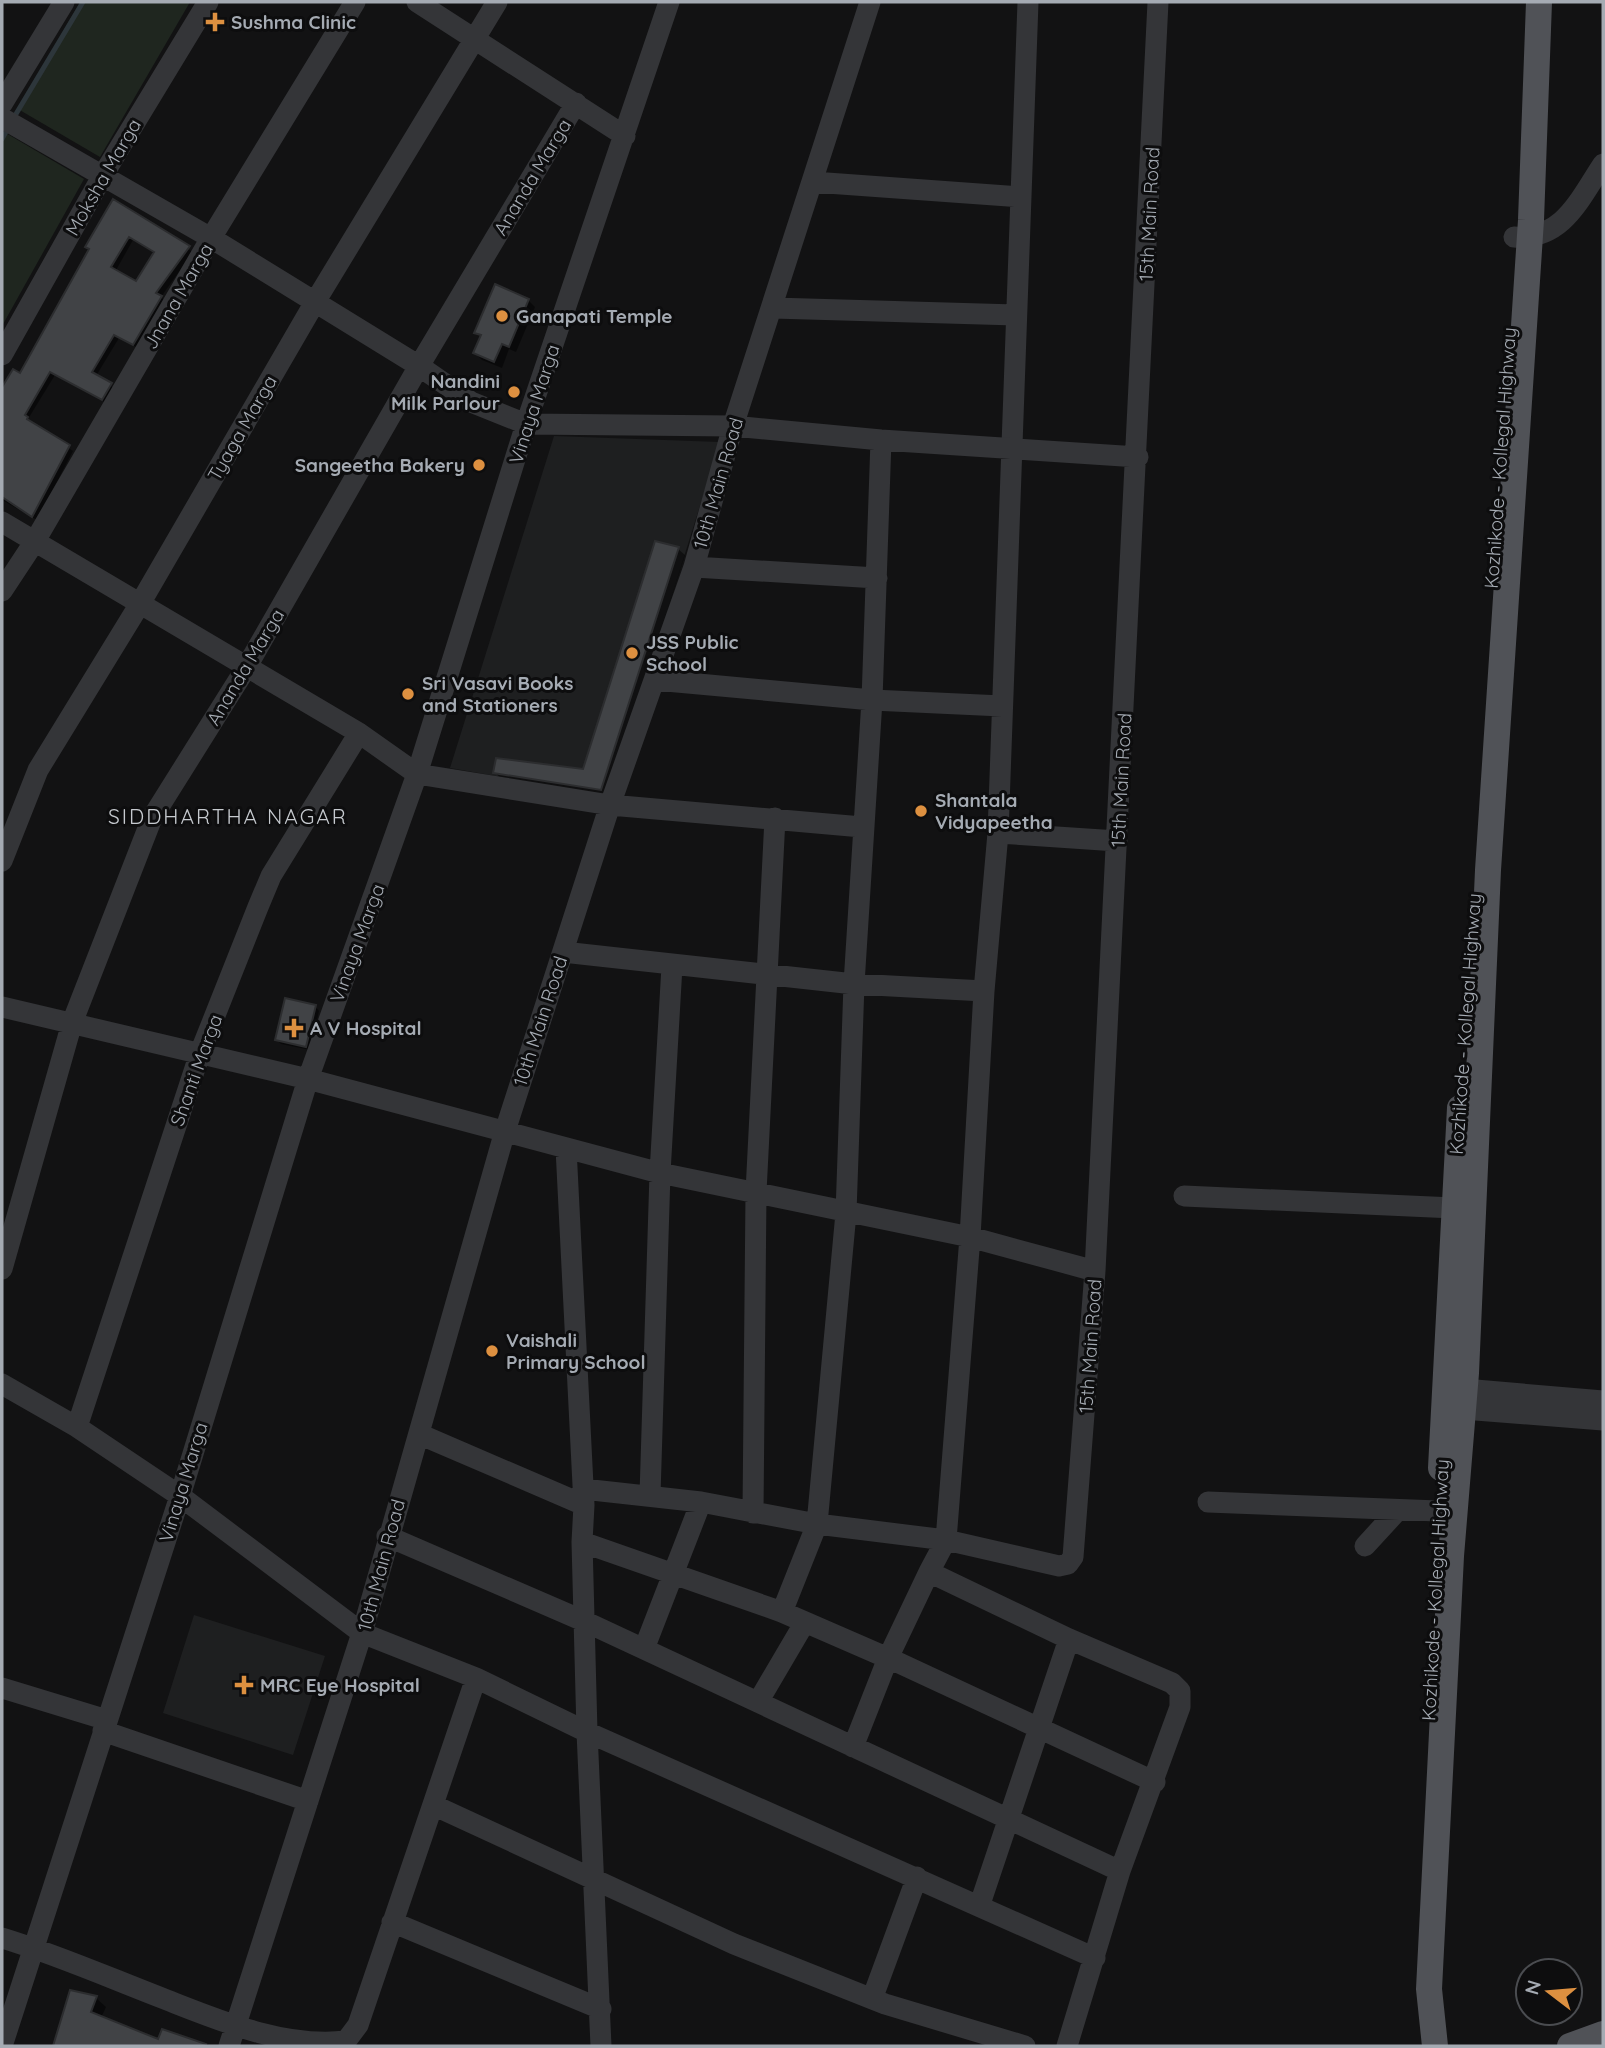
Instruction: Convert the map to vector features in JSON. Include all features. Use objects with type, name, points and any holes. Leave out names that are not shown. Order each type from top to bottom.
[{"type":"main road","name":"Kozhikode - Kollegal Highway","points":[[1418,2046],[1438,1511],[1454,1208],[1521,237],[1521,2]]},
{"type":"main road","points":[[1435,2046],[1429,1989],[1451,1556],[1463,1399],[1521,237],[1539,2]]},
{"type":"main road","points":[[1570,2046],[1603,2034]]},
{"type":"street","points":[[64,2],[7,117],[211,238],[419,366],[471,402],[526,424],[733,426],[881,440],[1138,457]]},
{"type":"street","name":"Moksha Marga","points":[[2,355],[103,175],[208,2]]},
{"type":"street","name":"Jnana Marga","points":[[2,591],[35,541],[211,238],[355,2]]},
{"type":"street","points":[[417,2],[625,136]]},
{"type":"street","name":"Tyaga Marga","points":[[2,861],[38,770],[141,602],[315,302],[497,2]]},
{"type":"street","name":"Vinaya Marga","points":[[2,2046],[180,1496],[308,1079],[417,774],[526,424],[669,2]]},
{"type":"street","name":"10th Main Road","points":[[232,2037],[362,1633],[387,1536],[419,1434],[505,1131],[610,805],[694,567],[733,426],[870,2]]},
{"type":"street","points":[[853,1747],[888,1658],[946,1540],[970,1237],[984,991],[998,833],[1028,2]]},
{"type":"street","name":"15th Main Road","points":[[946,1540],[1059,1566],[1068,1564],[1073,1557],[1095,1271],[1138,457],[1158,2]]},
{"type":"street","name":"Ananda Marga","points":[[2,1269],[72,1023],[152,818],[246,668],[419,366],[576,103]]},
{"type":"street","points":[[1521,237],[1547,233],[1565,219],[1603,164]]},
{"type":"street","points":[[813,182],[1021,197]]},
{"type":"street","points":[[772,308],[1016,315]]},
{"type":"street","points":[[782,1612],[817,1524],[846,1213],[854,984],[872,700],[881,440]]},
{"type":"street","points":[[2,522],[359,733],[417,774],[610,805],[863,827]]},
{"type":"street","points":[[694,567],[877,578]]},
{"type":"street","points":[[655,680],[872,700],[1002,706]]},
{"type":"street","name":"Shanti Marga","points":[[77,1427],[200,1054],[271,876],[359,733]]},
{"type":"street","points":[[753,1513],[755,1192],[775,818]]},
{"type":"street","points":[[998,833],[1117,841]]},
{"type":"street","points":[[563,952],[854,984],[984,991]]},
{"type":"street","points":[[650,1495],[660,1173],[671,965]]},
{"type":"street","points":[[2,1007],[308,1079],[660,1173],[970,1237],[1095,1271]]},
{"type":"street","points":[[566,1147],[583,1497],[587,1732],[601,2046]]},
{"type":"street","points":[[1184,1196],[1454,1208]]},
{"type":"street","points":[[2,1384],[77,1427],[180,1496],[362,1633],[476,1678],[587,1732],[980,1904],[1095,1958]]},
{"type":"street","points":[[1463,1399],[1603,1401]]},
{"type":"street","points":[[1463,1399],[1603,1420]]},
{"type":"street","points":[[419,1434],[583,1497],[650,1495],[817,1524],[946,1540]]},
{"type":"street","points":[[644,1649],[701,1502]]},
{"type":"street","points":[[1208,1502],[1438,1511]]},
{"type":"street","points":[[1365,1546],[1398,1510]]},
{"type":"street","points":[[387,1536],[586,1622],[1120,1871]]},
{"type":"street","points":[[582,1542],[782,1612],[888,1658],[1155,1782]]},
{"type":"street","points":[[929,1572],[1177,1687],[1180,1707],[1155,1782],[1120,1871],[1067,2046]]},
{"type":"street","points":[[758,1702],[805,1622]]},
{"type":"street","points":[[980,1904],[1006,1818],[1069,1639]]},
{"type":"street","points":[[2,1938],[34,1948],[232,2037],[327,2045],[346,2041],[358,2025],[476,1678]]},
{"type":"street","points":[[2,1688],[308,1801]]},
{"type":"street","points":[[433,1805],[734,1944],[872,1999],[1025,2046]]},
{"type":"street","points":[[872,1999],[917,1877]]},
{"type":"street","points":[[392,1922],[601,2009]]},
{"type":"shaded area","points":[[80,2],[190,2],[100,157],[18,109]]},
{"type":"shaded area","points":[[4,132],[84,179],[2,326],[2,135]]},
{"type":"shaded area","points":[[554,436],[720,442],[609,796],[450,768]]},
{"type":"shaded area","name":"MRC Eye Hospital","points":[[194,1615],[325,1656],[293,1755],[163,1713]]},
{"type":"building","points":[[113,199],[190,246],[156,293],[162,296],[133,345],[114,335],[92,372],[112,383],[102,400],[50,372],[25,415],[27,419],[70,445],[32,517],[2,497],[2,387],[13,369],[20,373],[89,249],[85,247]],"holes":[[[129,237],[154,252],[136,281],[111,267]]]},
{"type":"building","name":"Ganapati Temple","points":[[495,284],[529,299],[509,347],[502,344],[494,362],[473,353],[481,335],[474,333]]},
{"type":"building","name":"JSS Public School","points":[[655,541],[679,547],[601,790],[493,773],[496,758],[583,769]]},
{"type":"building","points":[[285,998],[316,1005],[306,1047],[275,1040]]},
{"type":"building","points":[[70,1990],[97,1996],[91,2012],[158,2039],[162,2029],[206,2044],[53,2046]]},
{"type":"waterway","points":[[13,119],[83,2]]},
{"type":"waterway","points":[[2,139],[8,128]]},
{"type":"place","name":"Sushma Clinic","points":[[215,22]]},
{"type":"place","name":"Ganapati Temple","points":[[502,316]]},
{"type":"place","name":"Nandini Milk Parlour","points":[[514,392]]},
{"type":"place","name":"Sangeetha Bakery","points":[[479,465]]},
{"type":"place","name":"JSS Public School","points":[[632,653]]},
{"type":"place","name":"Sri Vasavi Books and Stationers","points":[[408,694]]},
{"type":"place","name":"Shantala Vidyapeetha","points":[[921,811]]},
{"type":"place","name":"A V Hospital","points":[[294,1028]]},
{"type":"place","name":"Vaishali Primary School","points":[[492,1351]]},
{"type":"place","name":"MRC Eye Hospital","points":[[244,1685]]},
{"type":"district","name":"SIDDHARTHA NAGAR","points":[[228,816]]}]
